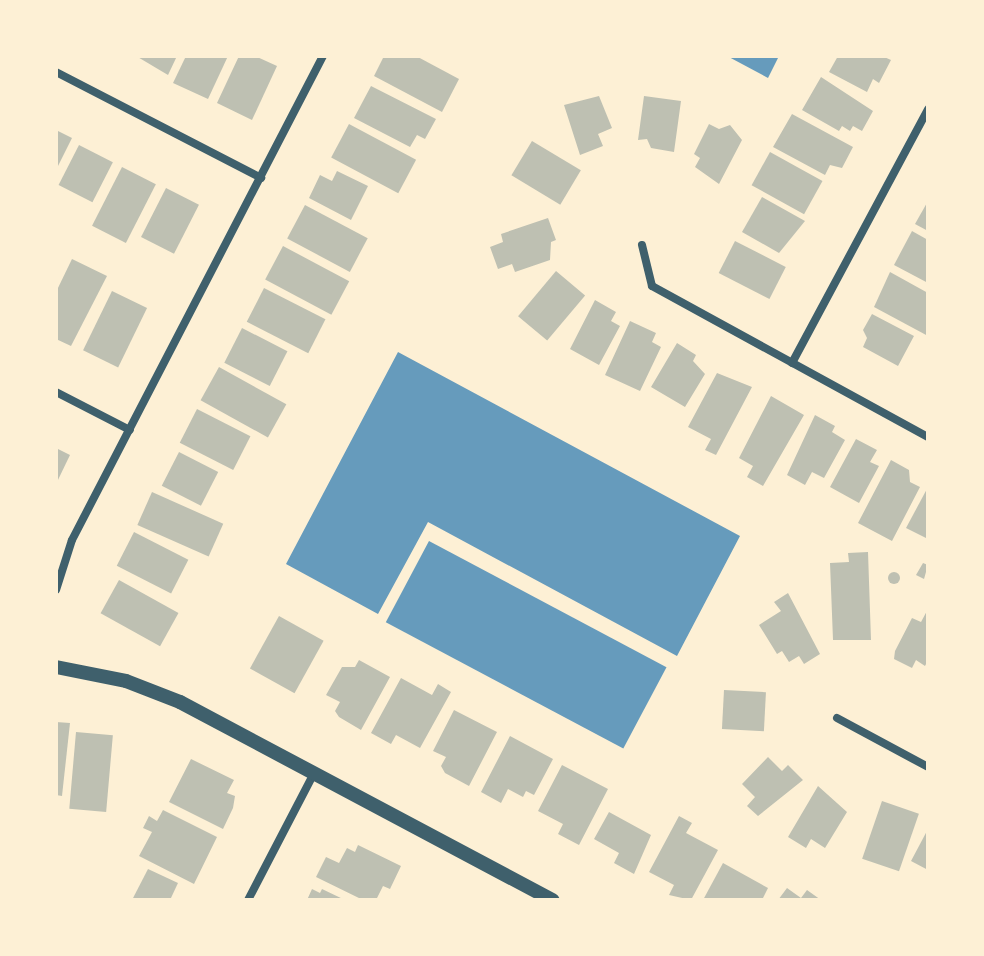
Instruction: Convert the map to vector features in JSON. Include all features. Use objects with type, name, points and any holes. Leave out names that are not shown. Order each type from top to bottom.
[{"type":"street","points":[[56,590],[72,540],[323,56]]},
{"type":"street","points":[[56,72],[261,178]]},
{"type":"street","points":[[792,363],[928,109]]},
{"type":"street","points":[[642,245],[652,286],[928,437]]},
{"type":"street","points":[[56,392],[130,430]]},
{"type":"street","points":[[56,667],[126,681],[180,702],[553,900]]},
{"type":"street","points":[[837,718],[928,767]]},
{"type":"street","points":[[248,900],[313,775]]},
{"type":"water","points":[[727,56],[779,56],[768,78]]},
{"type":"water","points":[[398,352],[740,536],[677,656],[428,522],[378,614],[286,564]]},
{"type":"water","points":[[429,541],[667,667],[623,749],[386,622]]},
{"type":"building","points":[[136,56],[177,56],[168,75]]},
{"type":"building","points":[[186,56],[228,56],[208,99],[173,83]]},
{"type":"building","points":[[239,56],[255,56],[277,66],[252,120],[217,103]]},
{"type":"building","points":[[384,56],[416,56],[459,79],[442,112],[374,76]]},
{"type":"building","points":[[838,56],[882,56],[891,60],[879,83],[873,79],[867,92],[829,72]]},
{"type":"building","points":[[821,77],[873,111],[862,131],[853,126],[850,131],[842,126],[839,131],[802,110]]},
{"type":"building","points":[[371,86],[436,119],[425,139],[417,135],[410,147],[354,118]]},
{"type":"building","points":[[599,96],[612,128],[598,134],[603,146],[580,155],[564,105]]},
{"type":"building","points":[[644,96],[681,101],[674,152],[651,148],[647,139],[638,140]]},
{"type":"building","points":[[792,114],[853,147],[842,168],[830,165],[825,175],[773,147]]},
{"type":"building","points":[[349,124],[416,160],[398,193],[331,158]]},
{"type":"building","points":[[709,124],[719,129],[730,125],[742,140],[719,184],[695,167],[700,158],[694,154]]},
{"type":"building","points":[[56,130],[72,138],[56,170]]},
{"type":"building","points":[[532,141],[581,170],[560,205],[511,175]]},
{"type":"building","points":[[79,145],[113,162],[92,202],[59,185]]},
{"type":"building","points":[[770,152],[822,181],[804,214],[752,185]]},
{"type":"building","points":[[122,167],[156,184],[126,243],[92,226]]},
{"type":"building","points":[[337,171],[368,186],[351,220],[309,198],[320,175],[332,181]]},
{"type":"building","points":[[166,188],[199,205],[174,254],[141,237]]},
{"type":"building","points":[[762,197],[805,221],[779,253],[742,232]]},
{"type":"building","points":[[928,201],[928,231],[915,224]]},
{"type":"building","points":[[305,205],[368,238],[350,272],[287,239]]},
{"type":"building","points":[[548,218],[556,240],[551,242],[550,260],[515,272],[512,264],[498,269],[490,247],[503,242],[501,234]]},
{"type":"building","points":[[912,231],[928,240],[928,283],[894,265]]},
{"type":"building","points":[[735,241],[786,267],[769,299],[719,273]]},
{"type":"building","points":[[283,246],[349,281],[331,315],[265,280]]},
{"type":"building","points":[[72,259],[107,276],[71,346],[56,339],[56,292]]},
{"type":"building","points":[[556,271],[585,295],[547,341],[518,316]]},
{"type":"building","points":[[890,272],[928,293],[928,336],[874,307]]},
{"type":"building","points":[[264,288],[325,319],[308,353],[247,322]]},
{"type":"building","points":[[112,291],[147,308],[118,367],[83,350]]},
{"type":"building","points":[[595,300],[616,312],[611,321],[620,326],[599,365],[570,349]]},
{"type":"building","points":[[872,314],[914,336],[898,366],[863,347],[867,338],[863,330]]},
{"type":"building","points":[[630,321],[656,333],[652,342],[661,347],[640,391],[605,375]]},
{"type":"building","points":[[242,328],[287,351],[270,386],[224,363]]},
{"type":"building","points":[[677,343],[696,355],[693,361],[705,374],[685,407],[651,387]]},
{"type":"building","points":[[219,367],[286,404],[268,438],[201,400]]},
{"type":"building","points":[[717,373],[752,387],[716,455],[705,450],[711,439],[688,427]]},
{"type":"building","points":[[771,396],[804,415],[763,486],[747,477],[753,466],[739,458]]},
{"type":"building","points":[[197,409],[250,436],[233,470],[180,443]]},
{"type":"building","points":[[815,415],[835,426],[832,432],[845,440],[824,478],[812,472],[805,485],[787,475]]},
{"type":"building","points":[[856,439],[877,450],[870,462],[879,466],[859,503],[830,487]]},
{"type":"building","points":[[56,448],[70,455],[56,484]]},
{"type":"building","points":[[179,452],[218,472],[201,506],[162,486]]},
{"type":"building","points":[[891,460],[909,470],[910,482],[920,487],[892,541],[858,523]]},
{"type":"building","points":[[928,487],[928,539],[906,528]]},
{"type":"building","points":[[152,492],[223,524],[209,557],[137,525]]},
{"type":"building","points":[[134,532],[188,560],[171,594],[117,566]]},
{"type":"building","points":[[868,552],[871,640],[833,640],[830,563],[849,562],[848,553]]},
{"type":"building","points":[[923,563],[928,565],[924,579],[916,575]]},
{"type":"building","points":[[894,572],[900,578],[894,584],[888,578]]},
{"type":"building","points":[[119,580],[178,613],[160,646],[101,613]]},
{"type":"building","points":[[788,593],[820,654],[804,664],[799,656],[789,662],[782,651],[777,654],[759,625],[781,611],[774,602]]},
{"type":"building","points":[[928,609],[928,660],[925,666],[916,660],[912,668],[894,659],[895,651],[912,618],[921,622]]},
{"type":"building","points":[[279,616],[324,641],[295,693],[250,668]]},
{"type":"building","points":[[359,660],[390,677],[361,730],[339,717],[335,711],[340,702],[326,695],[342,667],[355,667]]},
{"type":"building","points":[[401,678],[432,695],[438,684],[451,692],[420,748],[396,735],[391,744],[371,733]]},
{"type":"building","points":[[724,690],[766,692],[764,731],[722,729]]},
{"type":"building","points":[[454,710],[497,732],[469,786],[445,773],[441,766],[446,757],[433,751]]},
{"type":"building","points":[[56,722],[70,723],[62,796],[56,795]]},
{"type":"building","points":[[76,732],[113,735],[106,812],[69,809]]},
{"type":"building","points":[[510,736],[553,759],[534,795],[526,791],[523,797],[508,789],[501,803],[481,792]]},
{"type":"building","points":[[768,757],[782,771],[788,765],[803,780],[758,816],[747,806],[755,797],[742,784]]},
{"type":"building","points":[[191,759],[234,780],[227,793],[235,796],[233,808],[223,829],[169,802]]},
{"type":"building","points":[[562,765],[608,789],[579,845],[558,834],[563,824],[538,811]]},
{"type":"building","points":[[818,786],[847,812],[825,848],[811,839],[806,848],[788,837]]},
{"type":"building","points":[[882,801],[919,814],[899,871],[862,859]]},
{"type":"building","points":[[163,810],[217,837],[194,884],[139,856],[152,832],[143,828],[149,816],[157,821]]},
{"type":"building","points":[[609,812],[651,835],[634,874],[614,863],[619,853],[594,839]]},
{"type":"building","points":[[679,816],[692,823],[686,833],[718,850],[691,900],[669,895],[674,885],[649,872]]},
{"type":"building","points":[[928,829],[928,870],[911,861]]},
{"type":"building","points":[[358,845],[401,866],[390,889],[383,886],[376,900],[363,900],[316,877],[326,857],[339,863],[347,848],[355,852]]},
{"type":"building","points":[[723,863],[768,888],[762,900],[703,900]]},
{"type":"building","points":[[148,869],[178,883],[170,900],[132,900]]},
{"type":"building","points":[[787,888],[801,898],[807,890],[821,900],[778,900]]},
{"type":"building","points":[[312,889],[320,893],[322,889],[345,900],[307,900]]}]
